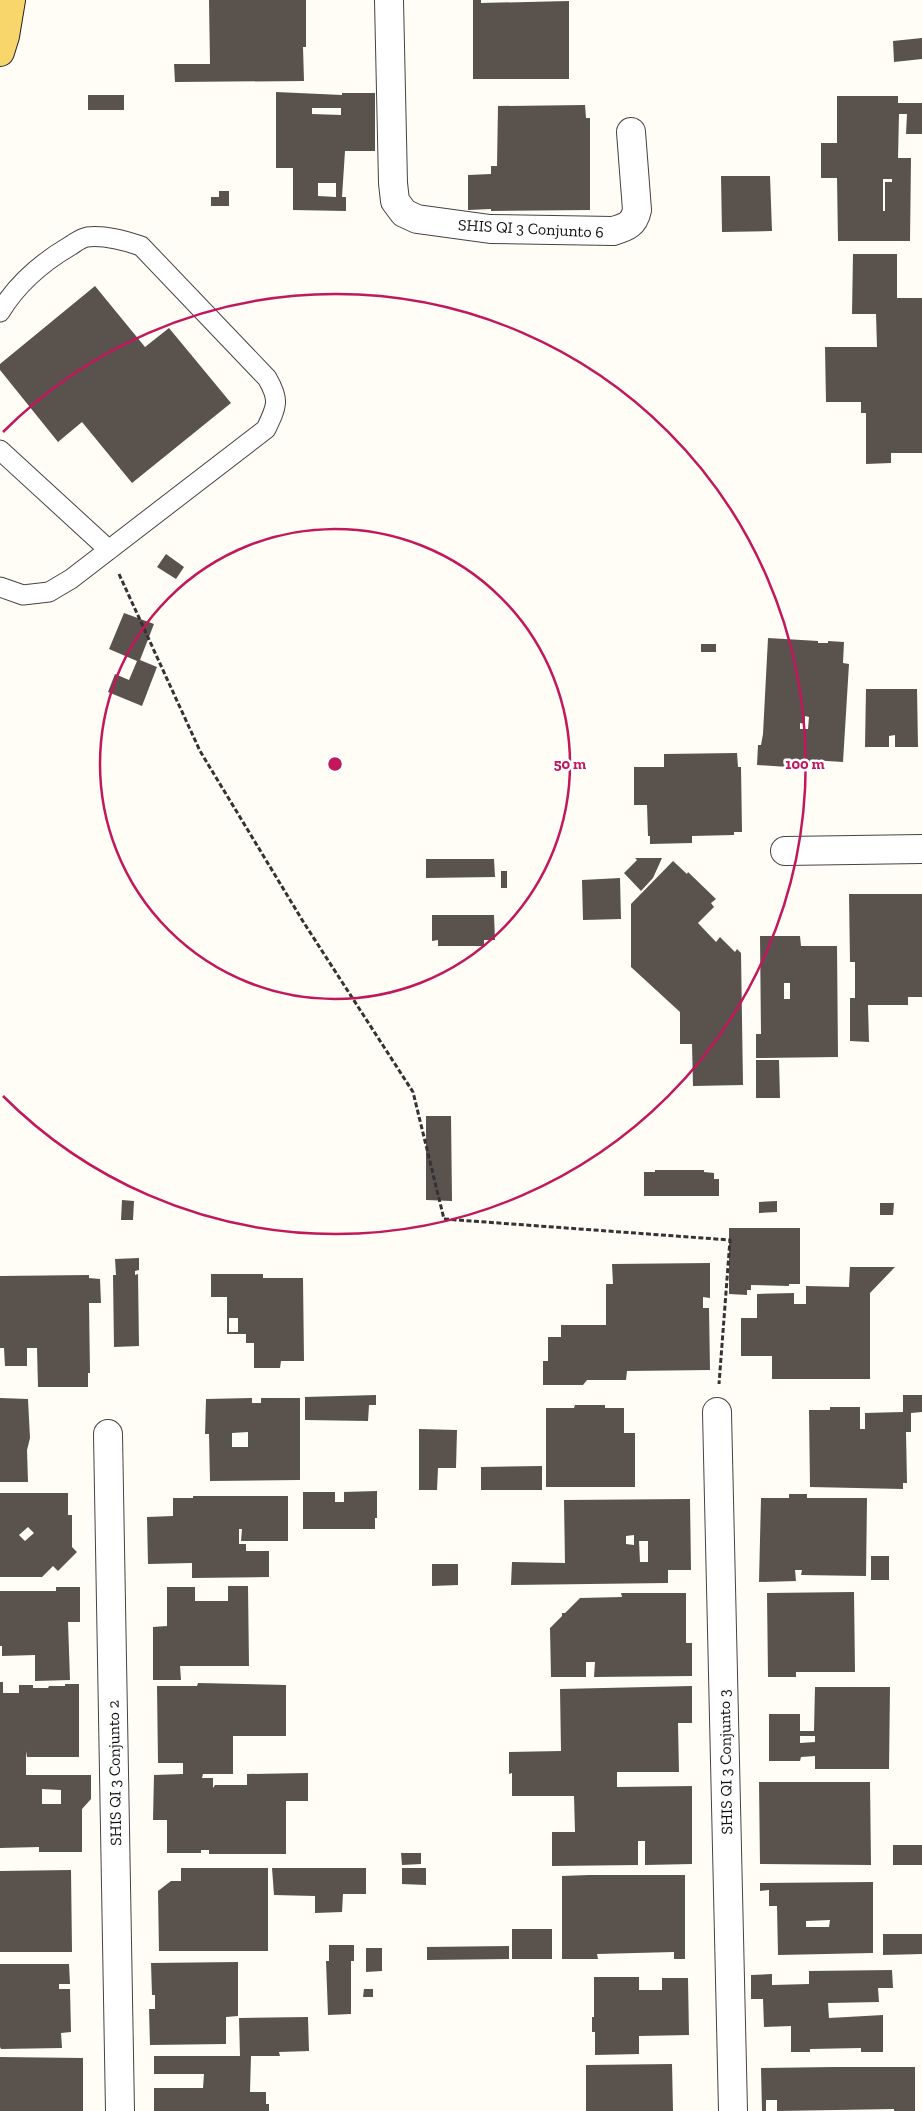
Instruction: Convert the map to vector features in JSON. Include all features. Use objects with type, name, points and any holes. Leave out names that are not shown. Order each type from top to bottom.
[{"type":"main road","points":[[0,52],[11,0]]},
{"type":"street","name":"SHIS QI 3 Conjunto 6","points":[[388,0],[393,184],[395,201],[404,213],[417,219],[490,229],[614,232],[627,227],[635,220],[637,210],[631,132]]},
{"type":"street","points":[[784,851],[922,849]]},
{"type":"street","name":"SHIS QI 3 Conjunto 3","points":[[717,1412],[733,2111]]},
{"type":"street","name":"SHIS QI 3 Conjunto 2","points":[[108,1434],[120,2111]]},
{"type":"lane","points":[[0,312],[8,298],[35,269],[84,237],[101,236],[121,240],[140,246],[267,378],[276,394],[274,412],[266,429],[71,579],[49,592],[23,595],[0,587]]},
{"type":"lane","points":[[0,450],[109,550]]},
{"type":"path","points":[[109,550],[200,751],[304,923],[413,1092],[444,1219],[730,1240],[717,1412]]},
{"type":"building","points":[[209,0],[306,0],[306,47],[303,47],[304,81],[175,82],[174,64],[210,64]]},
{"type":"building","points":[[473,0],[481,0],[481,3],[569,1],[569,79],[473,79]]},
{"type":"building","points":[[922,38],[922,59],[894,62],[893,41]]},
{"type":"building","points":[[276,92],[342,95],[342,93],[375,93],[375,151],[345,151],[342,197],[346,197],[346,211],[293,210],[293,168],[276,168]],"holes":[[[312,108],[341,108],[341,115],[312,114]],[[318,183],[336,183],[336,197],[318,196]]]},
{"type":"building","points":[[88,95],[124,95],[124,110],[88,110]]},
{"type":"building","points":[[837,96],[898,96],[898,103],[922,103],[922,134],[906,134],[907,114],[899,114],[898,158],[911,158],[910,241],[838,241],[837,178],[821,178],[821,143],[837,143]],"holes":[[[883,179],[892,179],[892,182],[885,182],[885,211],[883,211]]]},
{"type":"building","points":[[585,105],[586,118],[590,118],[590,210],[468,210],[468,175],[491,174],[491,166],[497,166],[498,106]]},
{"type":"building","points":[[721,176],[770,176],[772,231],[722,232]]},
{"type":"building","points":[[219,191],[229,191],[229,206],[211,206],[211,197],[219,197]]},
{"type":"building","points":[[853,254],[897,254],[897,298],[922,298],[922,453],[891,453],[891,463],[866,464],[866,413],[861,413],[861,402],[826,402],[825,347],[877,347],[876,314],[852,314]]},
{"type":"building","points":[[95,286],[145,347],[169,328],[231,403],[132,483],[82,422],[58,442],[0,370],[0,364]]},
{"type":"building","points":[[166,554],[184,567],[176,579],[157,567]]},
{"type":"building","points":[[124,613],[154,624],[140,660],[157,667],[142,706],[108,692],[115,674],[129,680],[137,661],[109,649]]},
{"type":"building","points":[[768,638],[818,641],[818,643],[828,643],[828,641],[844,642],[843,663],[849,664],[843,762],[811,760],[810,766],[804,765],[803,768],[757,765],[758,745],[761,745]],"holes":[[[805,716],[809,717],[808,729],[800,729],[800,723],[805,724]]]},
{"type":"building","points":[[701,644],[716,644],[716,652],[701,652]]},
{"type":"building","points":[[866,689],[917,689],[918,747],[895,747],[895,735],[889,736],[889,747],[865,747]]},
{"type":"building","points":[[737,753],[738,767],[741,767],[742,832],[734,832],[734,835],[692,836],[692,843],[650,844],[647,805],[634,805],[634,767],[664,767],[664,754]]},
{"type":"building","points":[[635,858],[662,858],[653,878],[641,891],[624,873],[637,860]]},
{"type":"building","points":[[426,859],[494,859],[495,877],[426,878]]},
{"type":"building","points":[[673,861],[687,874],[688,872],[716,899],[711,903],[714,907],[698,923],[716,942],[720,937],[735,952],[737,949],[741,953],[743,1085],[693,1086],[692,1044],[680,1044],[680,1012],[631,967],[631,904]]},
{"type":"building","points":[[501,871],[507,871],[507,888],[501,888]]},
{"type":"building","points":[[620,878],[621,919],[583,920],[582,880]]},
{"type":"building","points":[[849,894],[922,894],[922,997],[908,997],[908,1005],[868,1005],[869,1042],[850,1041],[850,998],[855,998],[855,962],[850,962]]},
{"type":"building","points":[[432,915],[494,915],[495,940],[484,940],[484,946],[438,946],[438,940],[432,941]]},
{"type":"building","points":[[760,936],[800,936],[801,946],[837,946],[838,1057],[756,1058],[756,1034],[761,1034]],"holes":[[[784,983],[790,983],[790,999],[784,999]]]},
{"type":"building","points":[[756,1060],[779,1060],[780,1098],[756,1098]]},
{"type":"building","points":[[426,1116],[451,1116],[452,1201],[426,1200]]},
{"type":"building","points":[[655,1170],[704,1170],[704,1172],[714,1173],[714,1179],[719,1179],[719,1196],[644,1196],[644,1172],[655,1172]]},
{"type":"building","points":[[122,1200],[134,1201],[133,1220],[121,1220]]},
{"type":"building","points":[[777,1201],[777,1212],[759,1213],[759,1202]]},
{"type":"building","points":[[880,1203],[894,1203],[893,1215],[880,1215]]},
{"type":"building","points":[[729,1228],[800,1228],[800,1284],[789,1284],[789,1286],[751,1285],[751,1290],[747,1290],[747,1295],[729,1294]]},
{"type":"building","points":[[139,1258],[139,1270],[135,1271],[135,1275],[138,1274],[139,1346],[114,1347],[113,1275],[116,1275],[115,1259]]},
{"type":"building","points":[[710,1263],[710,1298],[703,1297],[703,1308],[709,1308],[710,1370],[627,1371],[626,1380],[587,1380],[583,1385],[543,1385],[543,1361],[548,1361],[548,1337],[561,1337],[561,1325],[606,1325],[606,1284],[613,1284],[612,1264]]},
{"type":"building","points":[[850,1267],[895,1267],[870,1293],[870,1379],[772,1379],[772,1356],[741,1356],[741,1318],[757,1318],[757,1294],[794,1293],[794,1304],[806,1304],[806,1286],[849,1287]]},
{"type":"building","points":[[211,1274],[263,1274],[263,1278],[303,1278],[304,1361],[281,1361],[280,1368],[254,1368],[254,1343],[246,1343],[246,1334],[227,1334],[227,1297],[211,1297]],"holes":[[[229,1318],[238,1318],[238,1332],[229,1332]]]},
{"type":"building","points":[[89,1275],[89,1278],[100,1279],[101,1303],[89,1303],[90,1373],[88,1373],[88,1387],[38,1387],[37,1348],[27,1348],[27,1366],[5,1366],[4,1348],[0,1348],[0,1276]]},
{"type":"building","points":[[376,1395],[376,1405],[369,1405],[368,1421],[305,1420],[305,1397]]},
{"type":"building","points":[[903,1395],[922,1395],[922,1412],[911,1413],[911,1432],[906,1432],[907,1483],[903,1483],[903,1489],[810,1487],[809,1410],[830,1410],[830,1407],[860,1407],[860,1429],[865,1429],[865,1413],[903,1412]]},
{"type":"building","points":[[0,1398],[28,1399],[30,1438],[27,1450],[28,1482],[0,1482]]},
{"type":"building","points":[[252,1398],[252,1403],[261,1403],[261,1398],[300,1398],[300,1480],[210,1481],[209,1434],[205,1434],[206,1399]],"holes":[[[248,1432],[248,1447],[232,1447],[232,1433]]]},
{"type":"building","points":[[575,1405],[605,1405],[605,1408],[624,1408],[624,1433],[635,1433],[635,1487],[546,1487],[546,1408],[574,1408]]},
{"type":"building","points":[[419,1429],[457,1430],[456,1468],[438,1468],[437,1490],[419,1490]]},
{"type":"building","points":[[542,1466],[542,1490],[481,1490],[481,1467]]},
{"type":"building","points":[[377,1491],[375,1529],[303,1529],[303,1492],[335,1492],[335,1502],[344,1502],[344,1492]]},
{"type":"building","points":[[0,1493],[68,1493],[68,1515],[72,1515],[72,1547],[77,1552],[58,1571],[53,1566],[42,1577],[0,1577]],"holes":[[[28,1527],[34,1533],[25,1541],[19,1535]]]},
{"type":"building","points":[[789,1494],[807,1494],[807,1498],[867,1498],[866,1576],[801,1575],[802,1570],[795,1570],[796,1581],[759,1582],[761,1498],[789,1498]]},
{"type":"building","points":[[193,1496],[288,1496],[288,1541],[241,1541],[242,1529],[239,1529],[239,1544],[246,1544],[246,1551],[269,1551],[269,1577],[192,1578],[192,1563],[148,1564],[147,1517],[173,1516],[173,1498],[193,1498]]},
{"type":"building","points":[[690,1499],[691,1570],[668,1570],[668,1583],[511,1585],[512,1562],[565,1563],[564,1500]],"holes":[[[634,1535],[634,1545],[626,1544],[626,1536]],[[639,1541],[648,1541],[648,1562],[640,1562]]]},
{"type":"building","points":[[871,1556],[889,1556],[889,1580],[871,1580]]},
{"type":"building","points":[[432,1564],[458,1564],[458,1585],[432,1586]]},
{"type":"building","points":[[228,1586],[248,1586],[249,1666],[180,1666],[181,1680],[153,1680],[153,1627],[167,1626],[167,1587],[195,1587],[195,1601],[228,1601]]},
{"type":"building","points":[[56,1587],[80,1587],[80,1622],[68,1622],[70,1680],[35,1681],[35,1655],[2,1656],[2,1646],[0,1646],[0,1591],[56,1591]]},
{"type":"building","points":[[854,1592],[855,1672],[796,1672],[796,1677],[768,1677],[767,1593]]},
{"type":"building","points":[[621,1593],[686,1593],[686,1643],[692,1643],[692,1676],[594,1677],[595,1662],[586,1662],[586,1677],[551,1677],[550,1628],[562,1616],[562,1613],[565,1613],[580,1598],[622,1597]]},
{"type":"building","points":[[0,1682],[3,1682],[3,1693],[19,1693],[19,1685],[33,1685],[33,1688],[48,1688],[49,1686],[79,1684],[79,1757],[27,1757],[26,1751],[26,1775],[91,1775],[91,1799],[82,1809],[82,1852],[39,1852],[39,1847],[0,1848]],"holes":[[[42,1789],[61,1790],[61,1804],[42,1804]]]},
{"type":"building","points":[[198,1683],[286,1685],[286,1736],[233,1736],[233,1774],[203,1774],[202,1778],[213,1778],[213,1788],[215,1785],[247,1785],[247,1774],[308,1773],[308,1801],[286,1801],[286,1854],[209,1854],[209,1850],[201,1850],[201,1853],[167,1853],[167,1820],[153,1820],[154,1775],[183,1774],[183,1763],[158,1763],[157,1686],[197,1686]]},
{"type":"building","points":[[692,1686],[692,1723],[678,1723],[679,1772],[617,1772],[617,1787],[692,1786],[692,1864],[645,1865],[645,1841],[638,1841],[638,1865],[552,1866],[552,1832],[575,1832],[574,1796],[512,1796],[512,1773],[509,1774],[509,1752],[561,1751],[560,1689]]},
{"type":"building","points":[[815,1687],[890,1687],[889,1769],[815,1769],[815,1756],[801,1757],[800,1761],[769,1761],[769,1714],[800,1714],[800,1731],[814,1731]],"holes":[[[800,1736],[815,1736],[815,1742],[800,1743]]]},
{"type":"building","points":[[759,1782],[870,1782],[871,1865],[760,1864]]},
{"type":"building","points":[[893,1845],[922,1845],[922,1865],[893,1865]]},
{"type":"building","points":[[401,1853],[421,1853],[421,1864],[402,1865]]},
{"type":"building","points":[[181,1868],[268,1868],[268,1951],[159,1951],[158,1891],[171,1881],[181,1881]]},
{"type":"building","points":[[272,1868],[366,1868],[366,1894],[343,1894],[342,1912],[315,1913],[315,1896],[274,1895]]},
{"type":"building","points":[[402,1868],[426,1868],[426,1885],[402,1884]]},
{"type":"building","points":[[71,1870],[72,1952],[0,1952],[0,1871]]},
{"type":"building","points":[[685,1875],[685,1959],[674,1959],[674,1952],[597,1954],[598,1959],[562,1959],[562,1876]]},
{"type":"building","points":[[873,1882],[873,1953],[778,1955],[777,1906],[769,1906],[769,1890],[760,1891],[760,1883]],"holes":[[[830,1920],[829,1927],[806,1927],[806,1921]]]},
{"type":"building","points":[[512,1929],[552,1929],[552,1959],[512,1959]]},
{"type":"building","points":[[883,1934],[922,1934],[922,1954],[883,1955]]},
{"type":"building","points":[[329,1945],[354,1945],[354,1961],[351,1961],[351,2014],[328,2015],[326,1961],[329,1961]]},
{"type":"building","points":[[509,1946],[509,1959],[427,1960],[427,1947]]},
{"type":"building","points":[[366,1948],[382,1948],[382,1971],[366,1972]]},
{"type":"building","points":[[238,1962],[238,2016],[226,2017],[226,2044],[150,2045],[149,2009],[155,2009],[155,1995],[152,1995],[151,1963]]},
{"type":"building","points":[[0,1964],[69,1964],[70,1984],[59,1984],[59,1989],[70,1989],[71,2032],[61,2033],[62,2048],[1,2049]]},
{"type":"building","points":[[892,1970],[893,1988],[878,1988],[879,2002],[828,2003],[829,2018],[883,2015],[883,2052],[861,2052],[861,2048],[810,2049],[810,2052],[791,2052],[791,2026],[764,2027],[763,1999],[751,1999],[751,1975],[772,1974],[772,1985],[809,1984],[809,1971]]},
{"type":"building","points":[[594,1977],[639,1977],[639,1990],[662,1990],[662,1978],[688,1978],[689,2035],[639,2036],[639,2054],[595,2055],[595,2032],[592,2032]]},
{"type":"building","points":[[364,1989],[373,1989],[373,1997],[363,1997]]},
{"type":"building","points":[[308,2017],[309,2051],[279,2052],[280,2056],[251,2056],[250,2092],[266,2092],[266,2104],[269,2104],[269,2111],[154,2111],[154,2088],[203,2088],[204,2074],[154,2074],[154,2056],[240,2056],[239,2018]]},
{"type":"building","points":[[0,2057],[83,2058],[83,2111],[0,2111]]},
{"type":"building","points":[[672,2064],[673,2111],[586,2111],[586,2065]]},
{"type":"building","points":[[915,2067],[915,2111],[894,2111],[894,2109],[777,2111],[777,2100],[766,2100],[766,2111],[762,2111],[761,2068]]}]
